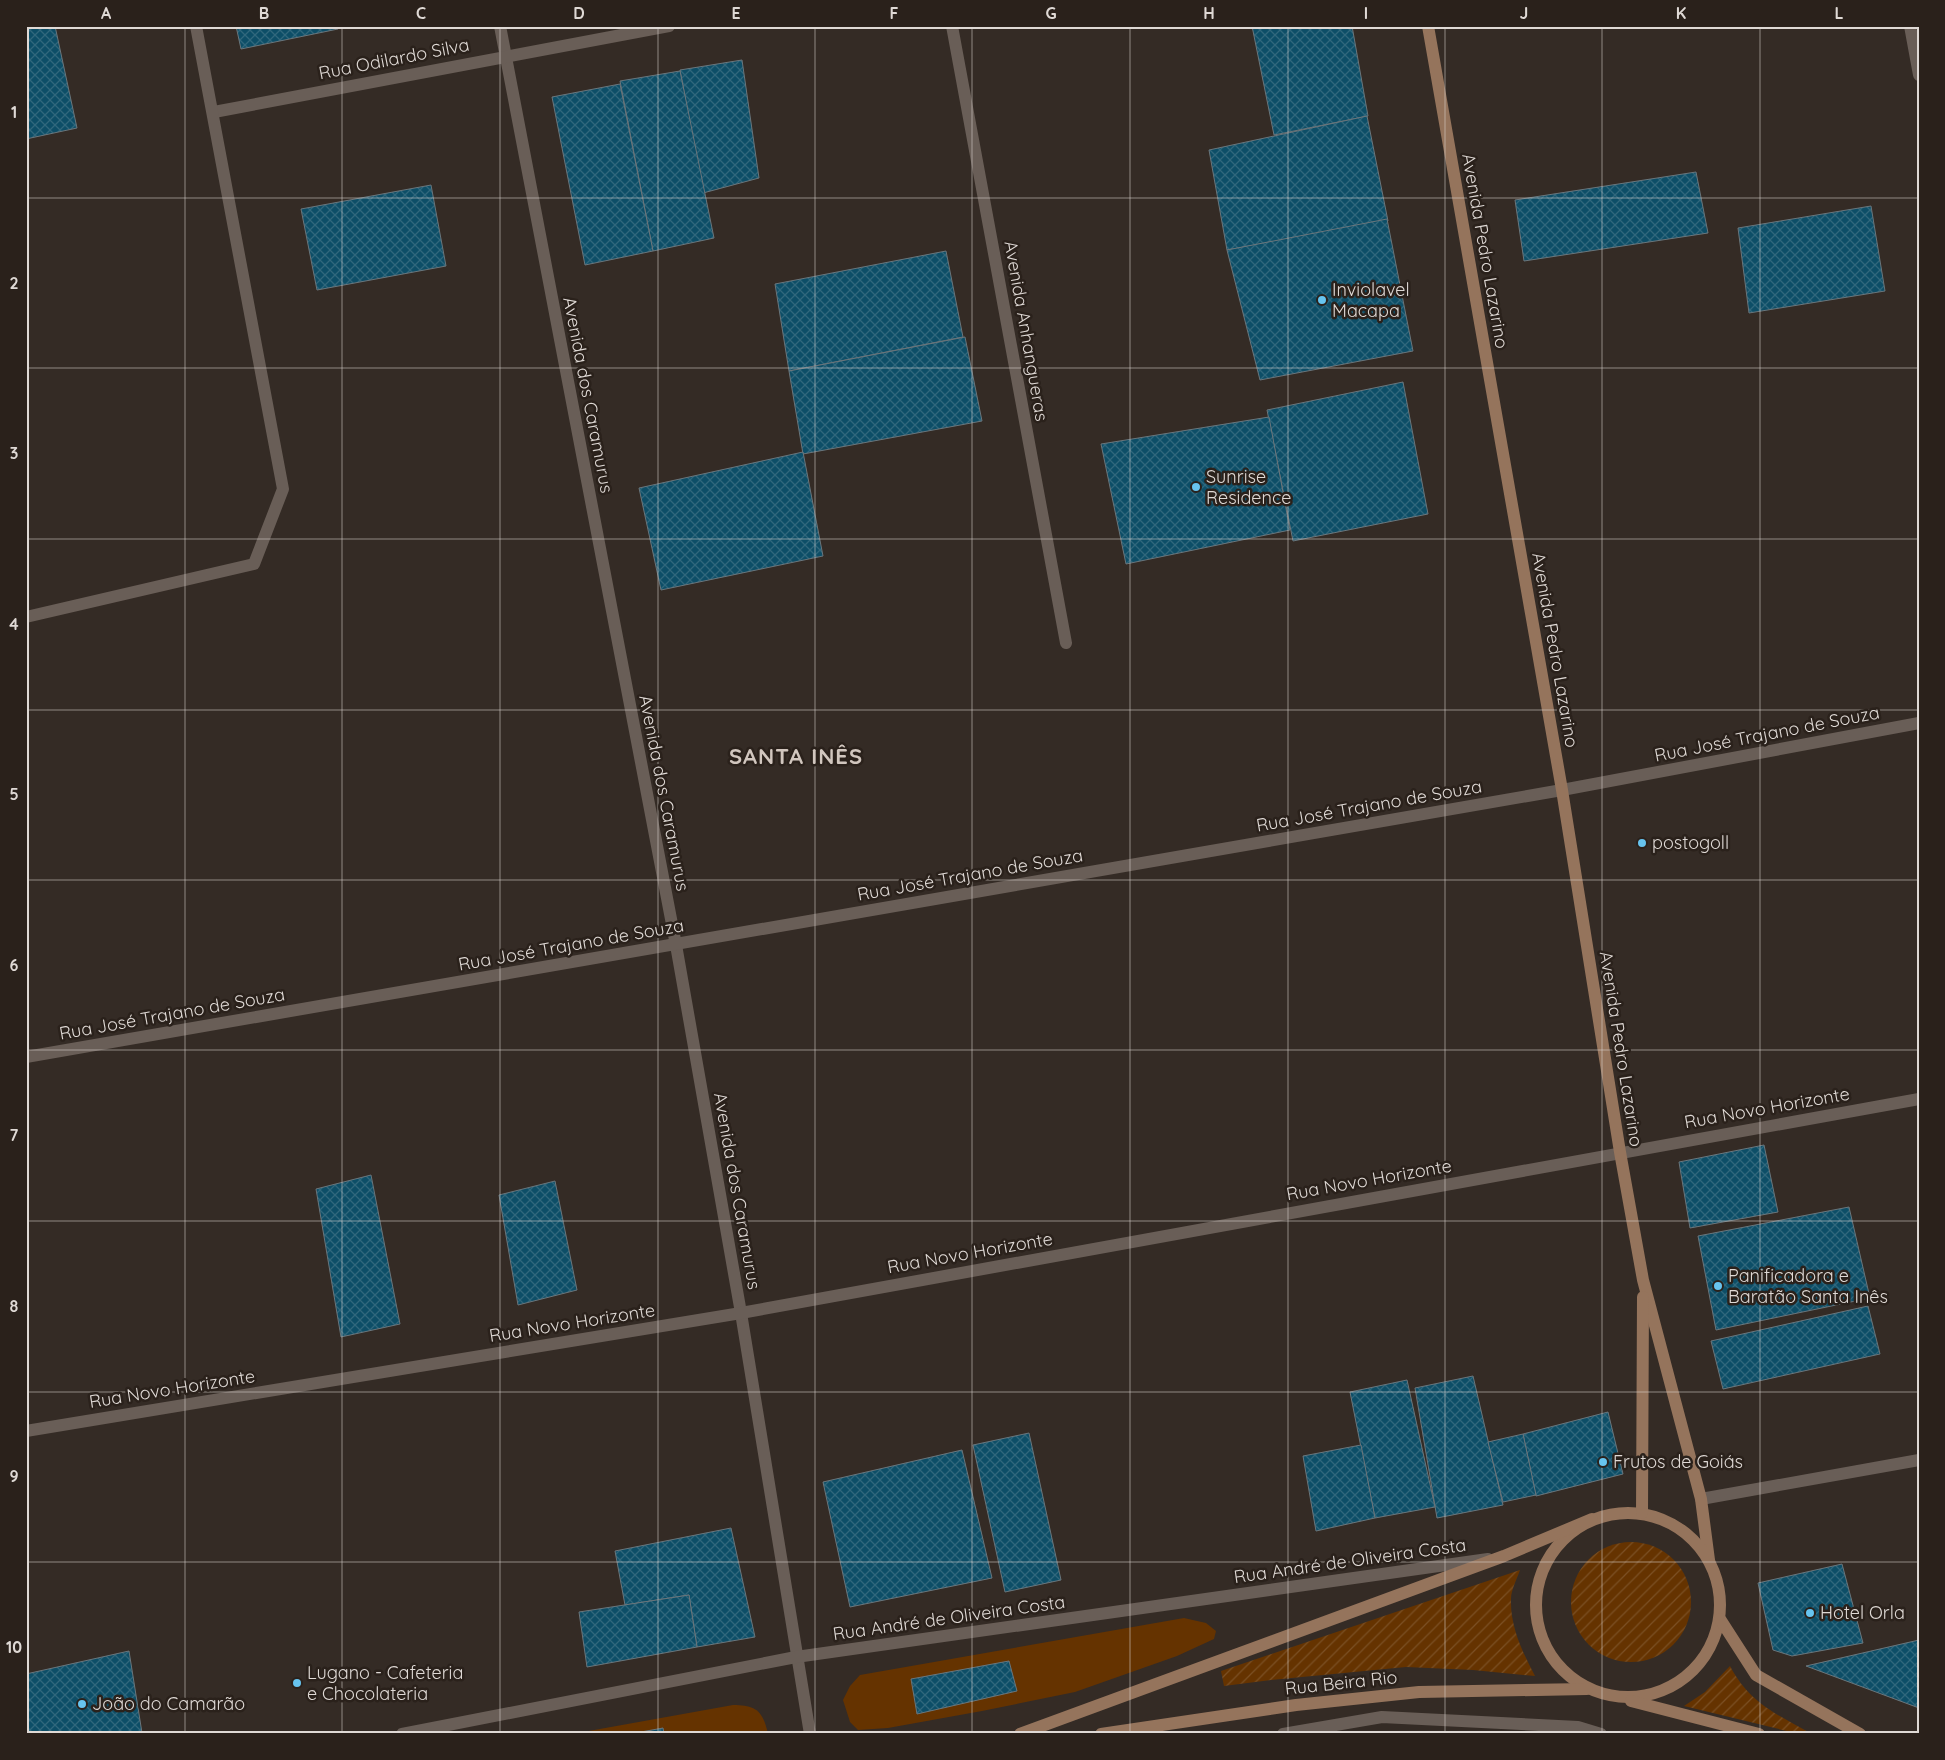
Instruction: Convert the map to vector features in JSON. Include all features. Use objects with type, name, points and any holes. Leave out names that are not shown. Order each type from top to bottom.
[{"type":"main road","name":"Avenida Pedro Lazarino","points":[[1428,26],[1562,790],[1620,1152],[1643,1280],[1701,1498],[1709,1560]]},
{"type":"main road","name":"Avenida Pedro Lazarino","points":[[1642,1513],[1643,1280]]},
{"type":"main road","points":[[1619,1697],[1646,1696],[1673,1686],[1695,1670],[1711,1646],[1720,1619],[1719,1592],[1709,1560],[1692,1538],[1669,1522],[1642,1513],[1616,1513],[1592,1519],[1566,1535],[1548,1559],[1537,1587],[1536,1617],[1545,1647],[1563,1671],[1588,1689],[1758,1734]]},
{"type":"main road","name":"Rua André de Oliveira Costa","points":[[1020,1734],[1504,1556],[1592,1519]]},
{"type":"main road","points":[[1720,1619],[1756,1675],[1860,1734]]},
{"type":"main road","name":"Rua Beira Rio","points":[[1101,1734],[1296,1705],[1419,1692],[1588,1689]]},
{"type":"street","points":[[26,617],[254,564],[283,489],[214,112],[196,26]]},
{"type":"street","name":"Avenida dos Caramurus","points":[[500,26],[676,945],[741,1313],[810,1734]]},
{"type":"street","name":"Rua Odilardo Silva","points":[[214,112],[669,26]]},
{"type":"street","name":"Avenida Anhangueras","points":[[952,26],[1066,643]]},
{"type":"street","points":[[1910,26],[1919,75]]},
{"type":"street","name":"Rua José Trajano de Souza","points":[[26,1057],[1562,790],[1919,723]]},
{"type":"street","name":"Rua Novo Horizonte","points":[[26,1431],[741,1313],[1919,1099]]},
{"type":"street","points":[[1701,1498],[1919,1460]]},
{"type":"street","name":"Rua André de Oliveira Costa","points":[[402,1734],[796,1657],[1504,1556]]},
{"type":"street","points":[[1283,1734],[1382,1717],[1578,1727],[1601,1734]]},
{"type":"shaded area","points":[[1631,1542],[1654,1547],[1673,1560],[1686,1579],[1691,1602],[1686,1625],[1673,1644],[1654,1657],[1631,1662],[1608,1657],[1589,1644],[1576,1625],[1571,1602],[1576,1579],[1589,1560],[1608,1547]]},
{"type":"shaded area","points":[[1520,1570],[1511,1596],[1511,1609],[1515,1630],[1535,1676],[1473,1670],[1406,1667],[1224,1686],[1221,1671]]},
{"type":"shaded area","points":[[1184,1618],[1206,1623],[1216,1631],[1214,1639],[1177,1656],[1075,1692],[888,1728],[858,1730],[850,1722],[843,1700],[850,1686],[860,1675]]},
{"type":"shaded area","points":[[1730,1666],[1746,1690],[1765,1707],[1812,1734],[1799,1734],[1684,1706],[1705,1692]]},
{"type":"shaded area","points":[[733,1705],[747,1706],[757,1711],[764,1720],[768,1734],[572,1734]]},
{"type":"building","points":[[26,26],[55,26],[77,128],[26,139]]},
{"type":"building","points":[[236,26],[338,26],[338,29],[241,49]]},
{"type":"building","points":[[1252,26],[1352,26],[1368,116],[1274,135]]},
{"type":"building","points":[[742,60],[759,178],[703,193],[680,70]]},
{"type":"building","points":[[680,71],[714,238],[653,251],[620,81]]},
{"type":"building","points":[[620,84],[653,251],[585,265],[552,97]]},
{"type":"building","points":[[1367,116],[1388,221],[1227,250],[1209,150]]},
{"type":"building","points":[[1696,172],[1708,233],[1524,261],[1515,200]]},
{"type":"building","points":[[431,185],[446,266],[317,290],[301,209]]},
{"type":"building","points":[[1871,206],[1885,291],[1749,313],[1738,228]]},
{"type":"building","name":"Inviolavel Macapa","points":[[1387,219],[1413,351],[1260,380],[1227,250]]},
{"type":"building","points":[[946,251],[963,337],[789,371],[775,284]]},
{"type":"building","points":[[965,337],[982,421],[803,454],[789,371]]},
{"type":"building","points":[[1403,382],[1428,514],[1293,541],[1267,410]]},
{"type":"building","name":"Sunrise Residence","points":[[1269,417],[1290,530],[1126,564],[1101,444]]},
{"type":"building","points":[[803,452],[823,556],[661,590],[639,488]]},
{"type":"building","points":[[1764,1145],[1778,1212],[1690,1228],[1679,1162]]},
{"type":"building","points":[[371,1175],[400,1324],[341,1337],[316,1189]]},
{"type":"building","points":[[555,1181],[577,1290],[518,1305],[499,1195]]},
{"type":"building","points":[[1849,1207],[1870,1298],[1716,1330],[1698,1236]]},
{"type":"building","points":[[1868,1306],[1880,1354],[1723,1389],[1711,1341]]},
{"type":"building","points":[[1473,1376],[1503,1505],[1437,1518],[1415,1388]]},
{"type":"building","points":[[1407,1380],[1435,1507],[1375,1518],[1350,1392]]},
{"type":"building","points":[[1608,1412],[1623,1474],[1536,1496],[1523,1434]]},
{"type":"building","points":[[1029,1433],[1061,1580],[1005,1592],[973,1445]]},
{"type":"building","points":[[1523,1434],[1536,1495],[1503,1502],[1488,1442]]},
{"type":"building","points":[[1361,1445],[1375,1518],[1316,1531],[1303,1456]]},
{"type":"building","points":[[962,1450],[992,1578],[850,1607],[823,1482]]},
{"type":"building","points":[[731,1528],[755,1637],[697,1647],[689,1595],[625,1605],[615,1551]]},
{"type":"building","name":"Hotel Orla","points":[[1842,1564],[1863,1643],[1792,1656],[1773,1650],[1758,1583]]},
{"type":"building","points":[[689,1595],[697,1647],[587,1667],[579,1612]]},
{"type":"building","points":[[1919,1640],[1919,1708],[1806,1666]]},
{"type":"building","name":"João do Camarão","points":[[129,1651],[142,1733],[26,1734],[26,1674]]},
{"type":"building","points":[[1009,1661],[1017,1691],[917,1714],[911,1679]]},
{"type":"building","points":[[663,1728],[664,1734],[630,1734]]},
{"type":"place","name":"Inviolavel Macapa","points":[[1322,300]]},
{"type":"place","name":"Sunrise Residence","points":[[1196,487]]},
{"type":"place","name":"postogoll","points":[[1642,843]]},
{"type":"place","name":"Panificadora e Baratão Santa Inês","points":[[1718,1286]]},
{"type":"place","name":"Frutos de Goiás","points":[[1603,1462]]},
{"type":"place","name":"Hotel Orla","points":[[1810,1613]]},
{"type":"place","name":"Lugano - Cafeteria e Chocolateria","points":[[297,1683]]},
{"type":"place","name":"João do Camarão","points":[[82,1704]]},
{"type":"district","name":"SANTA INÊS","points":[[796,756]]}]
